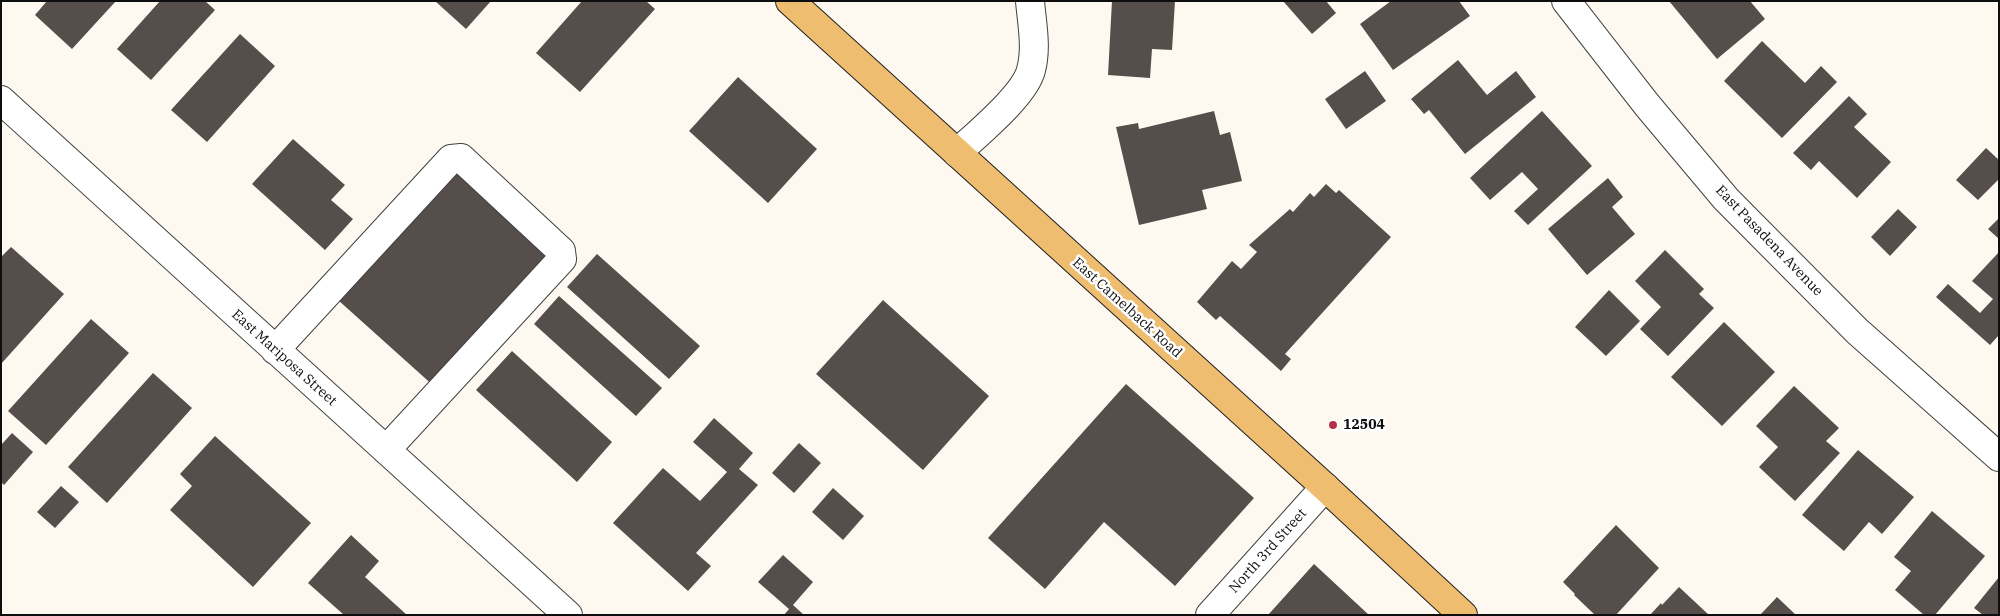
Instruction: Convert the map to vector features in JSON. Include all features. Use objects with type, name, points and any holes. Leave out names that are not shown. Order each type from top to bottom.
[{"type":"main road","name":"East Camelback Road","points":[[790,1],[1326,487],[1463,615]]},
{"type":"street","points":[[958,153],[1020,90],[1031,72],[1034,48],[1030,1]]},
{"type":"street","name":"East Pasadena Avenue","points":[[1566,1],[1647,105],[1726,199],[1857,331],[1999,456]]},
{"type":"street","name":"East Mariposa Street","points":[[4,103],[568,615]]},
{"type":"street","points":[[275,350],[451,159],[461,158],[561,251],[562,259],[386,450]]},
{"type":"street","name":"North 3rd Street","points":[[1210,615],[1326,487]]},
{"type":"building","points":[[47,1],[116,1],[72,49],[35,15]]},
{"type":"building","points":[[160,1],[205,1],[215,10],[151,80],[117,49]]},
{"type":"building","points":[[435,1],[491,1],[466,29]]},
{"type":"building","points":[[582,1],[646,1],[655,9],[580,92],[536,53]]},
{"type":"building","points":[[1112,1],[1175,1],[1172,50],[1152,49],[1150,78],[1108,75]]},
{"type":"building","points":[[1283,1],[1326,1],[1336,13],[1312,34]]},
{"type":"building","points":[[1391,1],[1459,1],[1470,16],[1393,70],[1360,24]]},
{"type":"building","points":[[1669,1],[1750,1],[1765,19],[1717,59]]},
{"type":"building","points":[[240,34],[275,66],[207,142],[171,110]]},
{"type":"building","points":[[1762,41],[1805,83],[1821,66],[1837,82],[1782,138],[1724,81]]},
{"type":"building","points":[[1458,60],[1487,95],[1516,71],[1536,97],[1465,154],[1429,110],[1424,114],[1411,99]]},
{"type":"building","points":[[1365,71],[1386,101],[1346,129],[1325,99]]},
{"type":"building","points":[[738,77],[817,149],[768,203],[689,131]]},
{"type":"building","points":[[1849,96],[1867,114],[1854,127],[1891,162],[1857,198],[1819,161],[1811,170],[1793,153]]},
{"type":"building","points":[[1214,111],[1220,135],[1230,132],[1242,181],[1202,190],[1207,209],[1139,225],[1116,127],[1138,123],[1139,129]]},
{"type":"building","points":[[1542,111],[1592,166],[1528,225],[1514,211],[1538,189],[1522,172],[1490,200],[1470,178]]},
{"type":"building","points":[[293,139],[345,185],[331,200],[353,219],[325,250],[252,184]]},
{"type":"building","points":[[1986,148],[1999,160],[1999,179],[1978,200],[1956,180]]},
{"type":"building","points":[[454,164],[556,256],[436,388],[338,300]]},
{"type":"building","points":[[1608,178],[1623,197],[1612,207],[1635,234],[1587,275],[1548,229]]},
{"type":"building","points":[[1326,184],[1336,193],[1339,190],[1391,237],[1285,354],[1291,359],[1281,371],[1220,316],[1216,320],[1197,302],[1232,261],[1241,269],[1257,252],[1249,245],[1290,209],[1293,212],[1310,193],[1314,197]]},
{"type":"building","points":[[1898,209],[1917,227],[1890,256],[1871,237]]},
{"type":"building","points":[[1999,218],[1999,239],[1988,229]]},
{"type":"building","points":[[11,247],[64,294],[1,364],[1,257]]},
{"type":"building","points":[[1665,250],[1704,289],[1699,294],[1714,308],[1668,356],[1640,329],[1661,307],[1635,281]]},
{"type":"building","points":[[1999,252],[1999,335],[1990,345],[1936,297],[1948,284],[1980,313],[1993,299],[1972,281]]},
{"type":"building","points":[[597,254],[700,346],[669,379],[567,287]]},
{"type":"building","points":[[1609,290],[1640,321],[1606,356],[1575,327]]},
{"type":"building","points":[[559,296],[662,388],[636,416],[534,324]]},
{"type":"building","points":[[883,300],[989,396],[923,470],[816,374]]},
{"type":"building","points":[[91,319],[129,353],[46,445],[8,411]]},
{"type":"building","points":[[1724,322],[1775,372],[1722,426],[1671,377]]},
{"type":"building","points":[[512,351],[612,442],[577,482],[476,390]]},
{"type":"building","points":[[153,373],[192,408],[107,503],[68,467]]},
{"type":"building","points":[[1126,384],[1254,498],[1175,586],[1104,522],[1045,589],[988,538]]},
{"type":"building","points":[[1794,386],[1839,428],[1826,441],[1840,453],[1795,501],[1759,467],[1778,447],[1756,426]]},
{"type":"building","points":[[714,418],[753,453],[739,469],[758,485],[696,553],[711,566],[688,591],[613,523],[663,468],[700,501],[727,472],[693,442]]},
{"type":"building","points":[[12,433],[33,452],[4,485],[1,482],[1,445]]},
{"type":"building","points":[[215,436],[311,523],[253,587],[170,510],[192,486],[180,474]]},
{"type":"building","points":[[799,443],[821,463],[794,493],[772,473]]},
{"type":"building","points":[[1858,450],[1914,497],[1882,534],[1869,522],[1844,551],[1802,515]]},
{"type":"building","points":[[61,486],[79,502],[55,528],[37,512]]},
{"type":"building","points":[[833,488],[864,516],[843,540],[812,512]]},
{"type":"building","points":[[1932,511],[1985,556],[1935,615],[1924,615],[1895,590],[1911,571],[1894,557]]},
{"type":"building","points":[[1616,525],[1659,568],[1616,615],[1595,615],[1563,582]]},
{"type":"building","points":[[351,535],[379,561],[365,577],[407,615],[344,615],[308,583]]},
{"type":"building","points":[[783,555],[813,582],[793,605],[804,615],[784,615],[789,609],[758,582]]},
{"type":"building","points":[[1314,564],[1369,615],[1268,615]]},
{"type":"building","points":[[1999,577],[1999,615],[1983,615],[1974,608]]},
{"type":"building","points":[[1679,587],[1709,615],[1650,615]]},
{"type":"building","points":[[1777,597],[1796,615],[1760,615]]},
{"type":"place","name":"12504","points":[[1333,425]]}]
